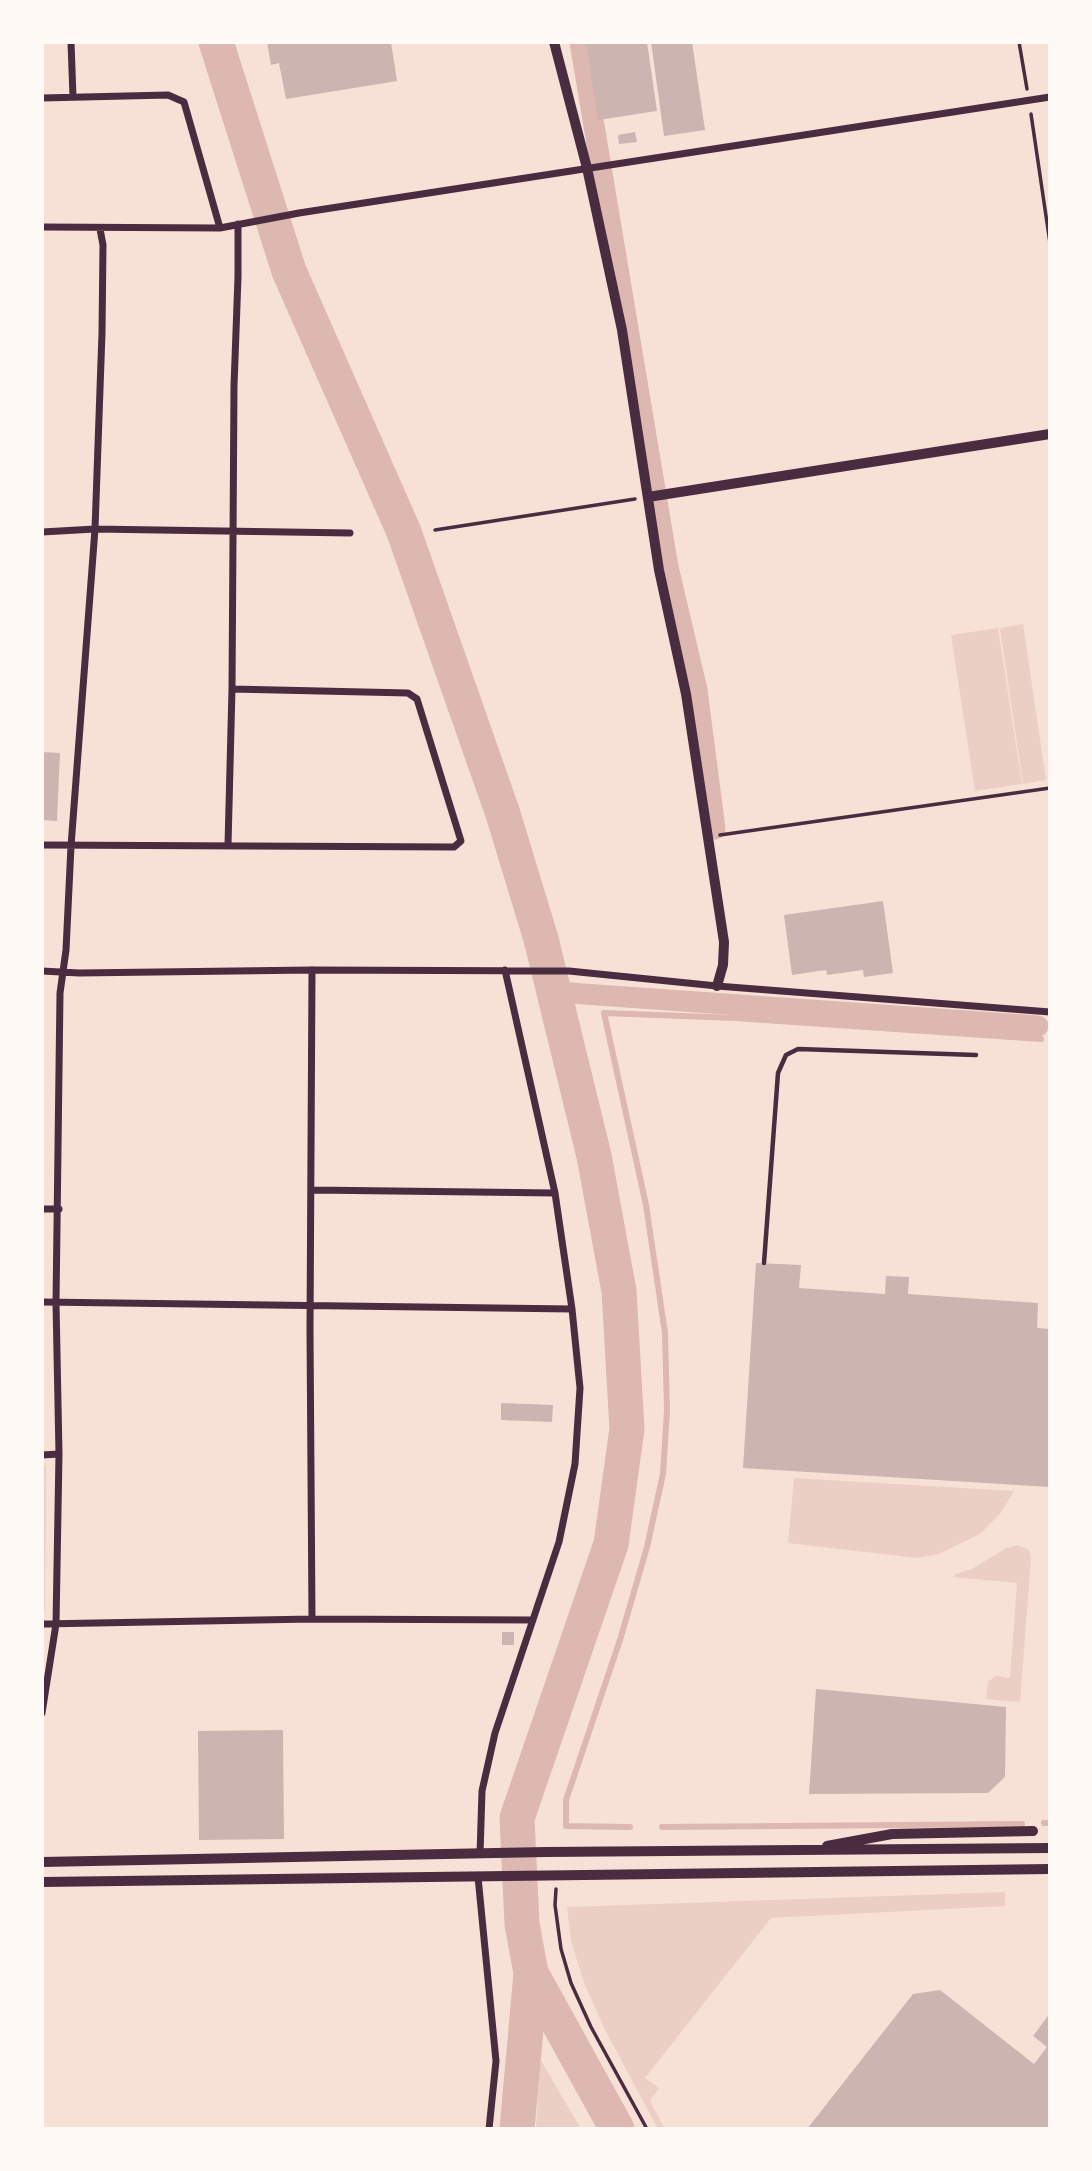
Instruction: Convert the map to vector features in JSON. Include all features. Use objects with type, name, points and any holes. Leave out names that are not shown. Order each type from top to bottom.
[{"type":"street","points":[[71,42],[73,97]]},
{"type":"street","points":[[554,42],[596,167],[622,330],[655,496],[659,570],[686,694],[724,942],[723,965],[717,986]]},
{"type":"street","points":[[42,97],[168,95],[184,102],[220,228]]},
{"type":"street","points":[[42,228],[220,228],[299,213],[1050,97]]},
{"type":"street","points":[[228,845],[238,224]]},
{"type":"street","points":[[42,1713],[55,1624],[59,1454],[56,1303],[62,972],[66,950],[71,845],[95,529],[102,333],[103,245],[100,229]]},
{"type":"street","points":[[655,496],[1050,435]]},
{"type":"street","points":[[42,532],[95,529],[349,533]]},
{"type":"street","points":[[42,845],[454,846],[461,841],[417,699],[408,693],[232,689]]},
{"type":"street","points":[[312,970],[312,1619]]},
{"type":"street","points":[[480,1855],[482,1791],[495,1733],[559,1542],[575,1464],[580,1388],[572,1309],[555,1193],[505,970]]},
{"type":"street","points":[[42,971],[569,971],[717,986],[1050,1012]]},
{"type":"street","points":[[312,1190],[555,1193]]},
{"type":"street","points":[[42,1209],[59,1209]]},
{"type":"street","points":[[42,1302],[572,1309]]},
{"type":"street","points":[[42,1455],[59,1454]]},
{"type":"street","points":[[42,1624],[312,1619],[533,1620]]},
{"type":"street","points":[[797,1851],[892,1834],[1033,1830]]},
{"type":"street","points":[[42,1862],[546,1852],[1050,1848]]},
{"type":"street","points":[[42,1882],[1050,1869]]},
{"type":"street","points":[[478,1877],[496,2062],[489,2129]]},
{"type":"lane","points":[[764,1263],[778,1073],[786,1055],[798,1049],[976,1055]]},
{"type":"path","points":[[1019,42],[1050,243]]},
{"type":"path","points":[[435,530],[655,496]]},
{"type":"path","points":[[708,837],[1050,788]]},
{"type":"path","points":[[553,1877],[561,1949],[571,1983],[591,2027],[647,2129]]},
{"type":"shaded area","points":[[1023,624],[1046,780],[1023,784],[1000,628]]},
{"type":"shaded area","points":[[998,628],[1022,784],[975,791],[951,635]]},
{"type":"shaded area","points":[[46,1465],[45,1610],[42,1610],[42,1466]]},
{"type":"shaded area","points":[[794,1478],[1014,1491],[1000,1514],[980,1534],[939,1554],[917,1558],[788,1543]]},
{"type":"shaded area","points":[[1018,1545],[1029,1550],[1031,1559],[1020,1702],[986,1699],[988,1682],[995,1676],[1010,1678],[1017,1583],[954,1577],[955,1574],[972,1569],[1006,1548]]},
{"type":"shaded area","points":[[1005,1892],[1005,1906],[771,1918],[645,2078],[659,2088],[650,2101],[665,2129],[658,2129],[605,2030],[584,1983],[571,1941],[567,1907]]},
{"type":"shaded area","points":[[540,2059],[581,2129],[536,2129]]},
{"type":"building","points":[[267,42],[391,42],[397,81],[286,99],[279,63],[271,65]]},
{"type":"building","points":[[586,42],[647,42],[657,111],[598,120]]},
{"type":"building","points":[[651,42],[692,42],[705,130],[664,136]]},
{"type":"building","points":[[635,132],[637,142],[619,144],[618,135]]},
{"type":"building","points":[[42,752],[60,753],[57,821],[42,820]]},
{"type":"building","points":[[883,901],[893,973],[864,977],[863,970],[827,975],[826,970],[792,975],[784,915]]},
{"type":"building","points":[[756,1263],[801,1265],[799,1288],[885,1294],[886,1276],[909,1277],[908,1294],[1038,1303],[1037,1328],[1050,1329],[1050,1487],[743,1468]]},
{"type":"building","points":[[501,1403],[553,1405],[552,1422],[501,1420]]},
{"type":"building","points":[[502,1632],[514,1632],[514,1645],[502,1645]]},
{"type":"building","points":[[816,1689],[1006,1707],[1005,1777],[988,1793],[809,1794]]},
{"type":"building","points":[[283,1730],[284,1839],[199,1840],[198,1731]]},
{"type":"building","points":[[940,1990],[1034,2064],[1047,2047],[1033,2036],[1050,2013],[1050,2129],[807,2129],[913,1994]]},
{"type":"waterway","points":[[216,42],[289,271],[404,532],[503,814],[541,939],[594,1156],[619,1291],[627,1429],[611,1544],[517,1818],[522,1924],[531,1973],[617,2129]]},
{"type":"waterway","points":[[580,42],[668,567],[697,690],[715,829]]},
{"type":"waterway","points":[[555,992],[1038,1026]]},
{"type":"waterway","points":[[630,1827],[566,1826],[566,1800],[620,1640],[647,1547],[663,1474],[667,1410],[665,1333],[646,1205],[604,1013],[735,1018],[1041,1039]]},
{"type":"waterway","points":[[1044,1823],[1050,1823]]},
{"type":"waterway","points":[[662,1827],[1022,1824]]},
{"type":"waterway","points":[[517,2129],[531,1973]]}]
